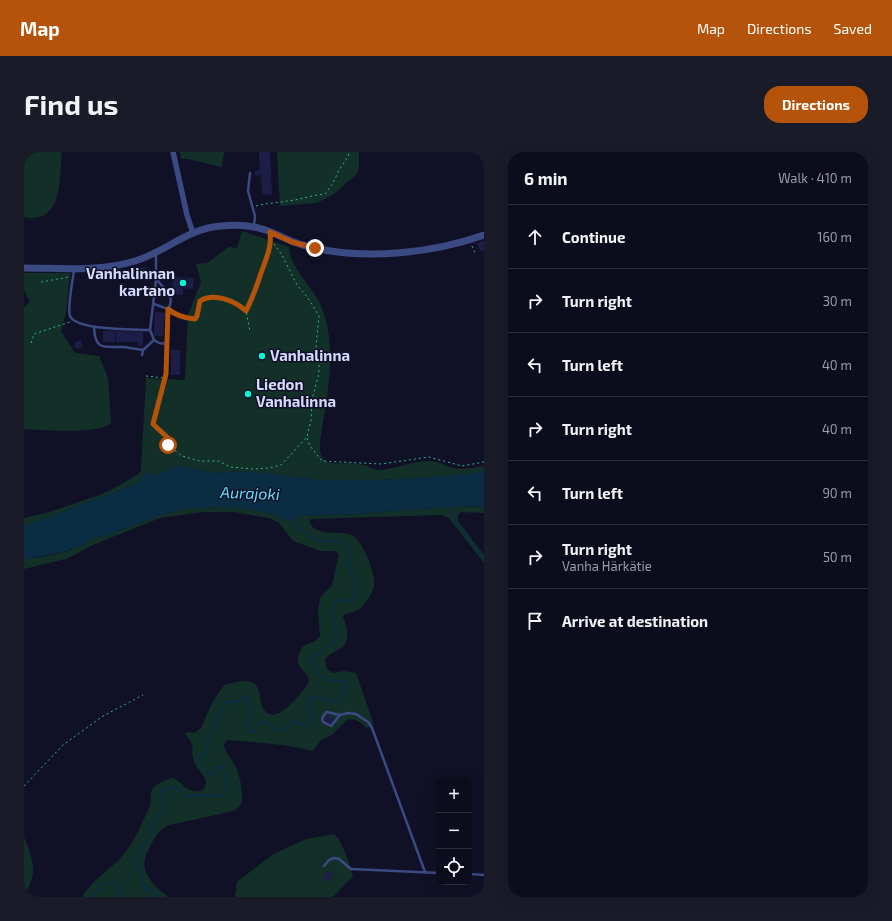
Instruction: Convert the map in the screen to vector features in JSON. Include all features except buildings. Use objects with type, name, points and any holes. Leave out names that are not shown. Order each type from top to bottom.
[{"type":"street","points":[[173,152],[187,214],[193,233]]},
{"type":"street","points":[[24,268],[115,266],[156,254],[193,233],[207,228],[221,226],[254,226],[292,242],[344,253],[402,252],[438,247],[484,236]]},
{"type":"lane","points":[[250,173],[248,191],[254,216],[254,226]]},
{"type":"lane","points":[[156,254],[156,280],[150,330],[154,340],[159,343],[166,344]]},
{"type":"lane","points":[[74,268],[70,316],[75,321],[94,327],[150,330]]},
{"type":"lane","points":[[156,280],[171,298],[172,304],[168,309],[166,374]]},
{"type":"lane","points":[[154,304],[186,318],[195,319],[198,314]]},
{"type":"lane","points":[[94,327],[94,337],[96,342],[105,348],[124,347],[143,350]]},
{"type":"lane","points":[[142,355],[143,350],[154,340]]},
{"type":"lane","points":[[340,715],[331,726],[323,722],[322,719],[327,712],[340,715],[348,713],[356,714],[368,722],[372,728],[425,872]]},
{"type":"lane","points":[[324,866],[328,860],[334,858],[339,859],[351,869],[436,873]]},
{"type":"lane","points":[[472,874],[484,875]]},
{"type":"path","points":[[252,208],[266,203],[289,201],[325,194],[348,157],[349,152]]},
{"type":"path","points":[[250,331],[246,311],[268,256],[271,242],[270,232]]},
{"type":"path","points":[[470,240],[475,253]]},
{"type":"path","points":[[166,374],[153,424],[168,438],[168,445],[182,456],[200,461],[219,461],[230,468],[269,468],[281,464],[307,437],[311,420],[312,400],[319,373],[316,346],[319,316],[311,302],[298,285],[282,255],[271,242]]},
{"type":"path","points":[[41,282],[73,276]]},
{"type":"path","points":[[198,314],[200,301],[205,298],[224,299],[246,311]]},
{"type":"path","points":[[31,343],[34,334],[75,321]]},
{"type":"path","points":[[146,376],[164,378]]},
{"type":"path","points":[[307,437],[310,446],[322,461],[381,464],[429,457],[462,466],[484,462]]},
{"type":"path","points":[[24,786],[63,745],[104,716],[143,695]]},
{"type":"green space","points":[[24,152],[62,152],[57,197],[53,207],[46,214],[37,218],[24,217]]},
{"type":"green space","points":[[180,152],[224,152],[222,167],[188,159],[181,159]]},
{"type":"green space","points":[[277,152],[359,152],[359,169],[357,174],[334,194],[317,203],[280,206]]},
{"type":"green space","points":[[242,231],[289,247],[290,255],[297,270],[318,299],[321,306],[326,322],[330,356],[330,374],[320,442],[320,451],[322,457],[326,461],[331,463],[359,464],[379,470],[431,461],[457,469],[484,466],[484,472],[448,476],[380,480],[318,480],[239,471],[216,473],[178,466],[154,476],[141,478],[139,483],[31,524],[24,525],[24,518],[46,513],[97,496],[111,490],[140,473],[146,378],[185,380],[188,315],[201,282],[196,264],[207,263],[229,247],[237,248]]},
{"type":"green space","points":[[24,273],[70,273],[66,313],[61,331],[75,353],[99,356],[108,378],[111,422],[106,426],[97,429],[70,431],[24,429],[24,307],[30,302],[24,290]]},
{"type":"green space","points":[[460,506],[484,507],[484,513],[461,512],[458,515],[458,521],[484,555],[484,563],[449,518],[441,515],[311,519],[309,522],[318,530],[323,532],[347,534],[357,539],[365,551],[371,566],[374,581],[372,592],[362,607],[356,611],[345,614],[343,617],[347,629],[346,642],[341,648],[325,659],[327,669],[333,673],[344,671],[356,673],[374,725],[366,728],[358,721],[348,719],[332,735],[321,740],[313,751],[281,745],[227,740],[224,745],[238,773],[242,792],[241,804],[234,811],[169,825],[162,829],[154,838],[146,856],[144,866],[151,881],[167,897],[82,897],[91,885],[118,860],[131,844],[150,806],[151,792],[154,787],[165,780],[173,778],[191,790],[199,791],[204,789],[206,781],[195,764],[191,742],[185,734],[187,732],[195,733],[201,728],[212,703],[224,685],[244,681],[252,682],[257,686],[263,708],[268,714],[274,715],[288,707],[306,687],[309,682],[308,677],[298,664],[298,656],[302,647],[315,641],[320,636],[318,613],[320,598],[332,585],[339,554],[334,551],[321,551],[293,541],[279,523],[269,518],[234,512],[203,512],[160,518],[93,545],[66,559],[24,569],[24,560],[71,550],[95,536],[103,537],[161,515],[190,508],[229,507],[260,511],[287,520],[297,518],[298,516],[358,514]]},
{"type":"green space","points":[[334,834],[343,847],[353,876],[333,897],[235,897],[237,882],[272,855],[306,839]]},
{"type":"green space","points":[[24,837],[32,860],[33,873],[32,880],[24,895]]},
{"type":"water","name":"Aurajoki","points":[[178,466],[216,473],[239,471],[318,480],[380,480],[448,476],[484,472],[484,507],[460,506],[358,514],[298,516],[297,518],[287,520],[260,511],[229,507],[190,508],[161,515],[103,537],[95,536],[87,542],[70,549],[24,560],[24,525],[31,524],[139,483],[147,471],[154,476]]},
{"type":"waterway","points":[[453,507],[453,519],[484,559]]},
{"type":"waterway","points":[[159,897],[152,890],[144,887],[142,875],[137,866],[137,855],[147,839],[158,816],[165,811],[166,805],[162,799],[163,791],[170,788],[178,788],[187,797],[194,795],[222,796],[227,782],[223,768],[217,766],[214,772],[208,774],[199,761],[208,749],[208,738],[214,730],[219,712],[227,702],[241,701],[245,697],[250,699],[251,714],[248,728],[250,732],[254,732],[257,725],[265,721],[280,731],[288,728],[293,721],[308,726],[311,722],[309,700],[312,696],[336,702],[342,696],[347,687],[345,681],[327,680],[321,676],[312,660],[317,654],[330,646],[335,640],[336,631],[333,614],[335,603],[339,600],[351,601],[357,591],[356,582],[347,562],[349,554],[348,547],[343,542],[339,541],[323,542],[316,540],[293,523],[291,517]]},
{"type":"waterway","points":[[93,897],[101,886],[107,883],[115,882],[124,897]]},
{"type":"place","name":"Vanhalinnan kartano","points":[[183,283]]},
{"type":"place","name":"Vanhalinna","points":[[262,356]]},
{"type":"place","name":"Liedon Vanhalinna","points":[[248,394]]},
{"type":"route","points":[[168,445],[168,438],[153,424],[159,396],[166,374],[168,309],[174,314],[195,319],[200,305],[199,302],[205,298],[211,298],[229,300],[246,311],[268,256],[271,242],[270,232],[292,242],[315,248]]}]
